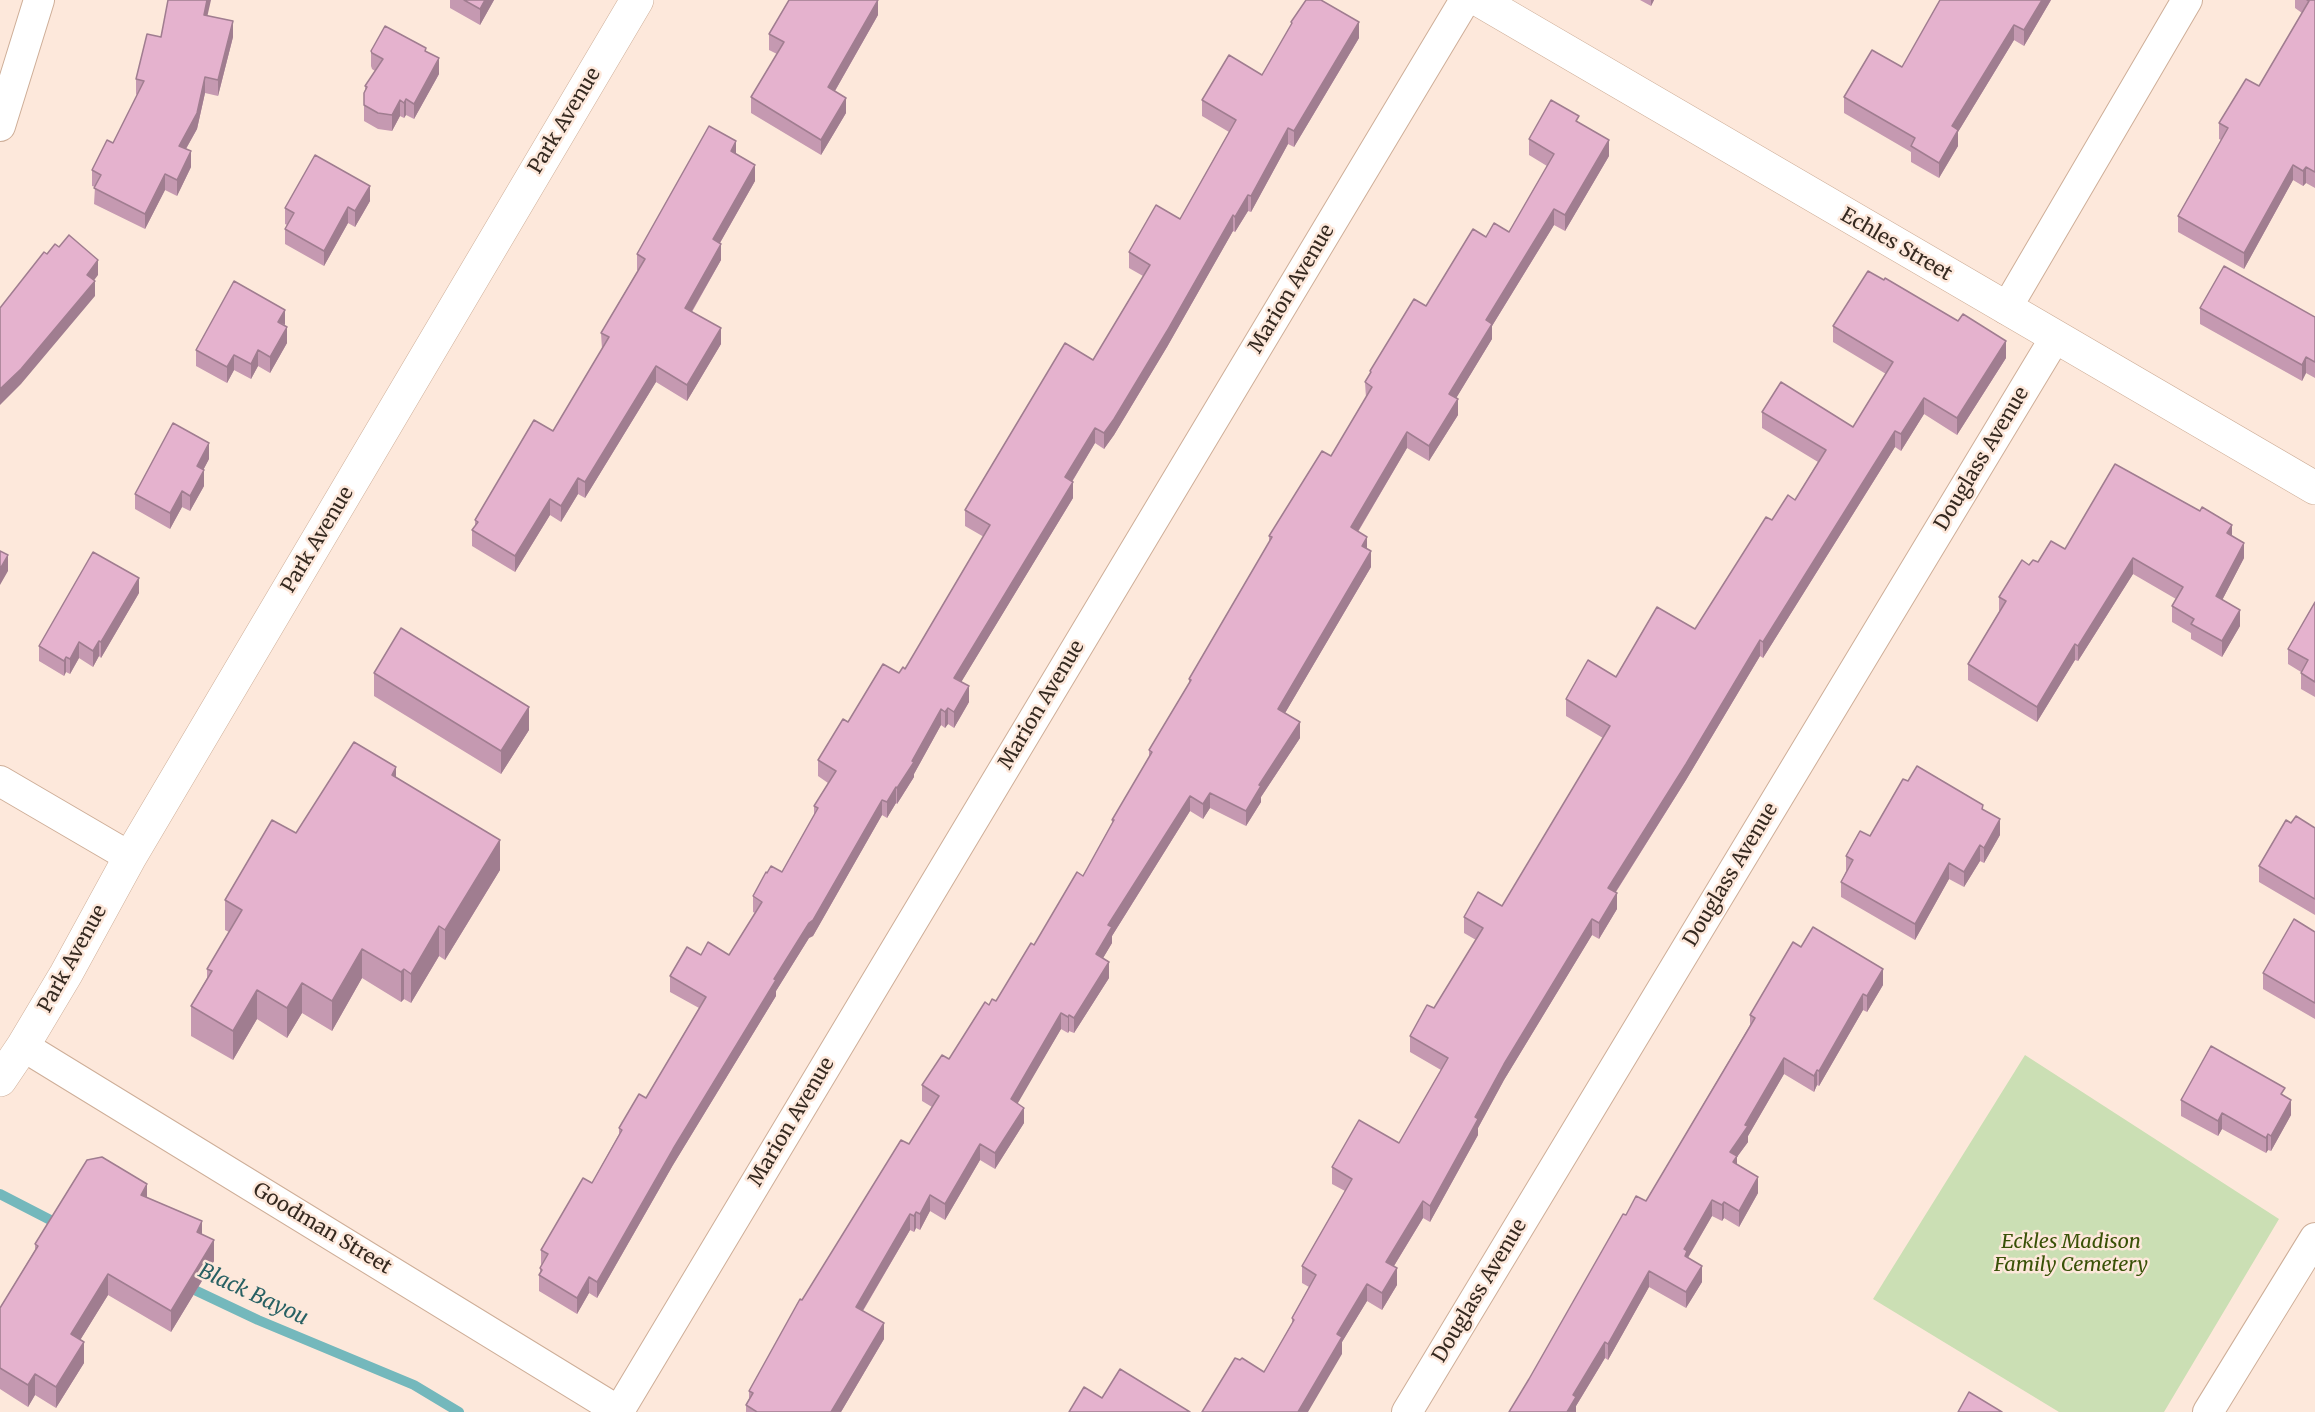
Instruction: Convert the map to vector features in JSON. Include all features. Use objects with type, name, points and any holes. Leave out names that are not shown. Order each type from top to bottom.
[{"type":"main road","name":"Park Avenue","points":[[0,1080],[23,1046],[130,857],[637,0]]},
{"type":"main road","name":"Echles Street","points":[[1479,0],[2055,338],[2314,486]]},
{"type":"street","points":[[0,126],[39,0]]},
{"type":"street","name":"Marion Avenue","points":[[620,1411],[1465,0]]},
{"type":"street","points":[[2006,309],[2187,0]]},
{"type":"street","name":"Douglass Avenue","points":[[1407,1412],[2055,338]]},
{"type":"street","points":[[0,781],[130,857]]},
{"type":"street","name":"Goodman Street","points":[[23,1046],[620,1411]]},
{"type":"street","points":[[2208,1412],[2315,1238]]},
{"type":"green space","name":"Eckles Madison Family Cemetery","points":[[2025,1055],[2279,1219],[2164,1412],[2059,1412],[1873,1299]]},
{"type":"building","points":[[168,0],[207,0],[204,15],[233,21],[218,80],[205,77],[197,113],[179,146],[191,151],[177,180],[165,174],[145,214],[94,188],[101,175],[92,170],[107,140],[113,143],[144,81],[136,79],[147,34],[161,37]]},
{"type":"building","points":[[464,0],[485,0],[480,9]]},
{"type":"building","points":[[789,0],[878,0],[828,87],[846,98],[821,140],[751,97],[784,42],[769,34]]},
{"type":"building","points":[[1306,0],[1321,0],[1359,22],[1294,131],[1288,128],[1251,196],[1248,195],[1235,217],[1233,215],[1114,419],[1104,433],[1095,428],[1065,477],[1073,482],[954,678],[969,686],[954,712],[948,708],[945,712],[941,709],[912,761],[914,762],[887,802],[882,800],[813,920],[774,979],[776,980],[673,1149],[597,1282],[589,1277],[577,1298],[539,1275],[542,1270],[540,1268],[548,1254],[541,1250],[583,1178],[592,1183],[622,1130],[619,1128],[639,1094],[646,1098],[706,997],[670,976],[687,947],[701,955],[708,942],[729,955],[762,902],[753,896],[766,872],[771,866],[782,872],[818,808],[814,806],[836,771],[818,760],[843,719],[848,722],[883,664],[899,673],[903,667],[905,669],[990,525],[965,510],[1065,343],[1093,360],[1150,265],[1129,252],[1156,205],[1180,219],[1236,120],[1202,100],[1229,55],[1262,75],[1291,22]]},
{"type":"building","points":[[1940,0],[2042,0],[2024,30],[2014,25],[1952,126],[1958,130],[1939,163],[1911,146],[1915,138],[1844,97],[1872,50],[1902,67]]},
{"type":"building","points":[[2307,0],[2315,0],[2315,172],[2306,167],[2303,171],[2293,165],[2244,253],[2178,216],[2228,128],[2219,123],[2246,79],[2259,86],[2309,1]]},
{"type":"building","points":[[385,26],[426,48],[425,51],[439,58],[414,104],[406,99],[404,103],[400,100],[392,115],[378,113],[364,105],[364,93],[367,87],[365,86],[383,59],[371,51]]},
{"type":"building","points":[[1551,100],[1579,116],[1576,121],[1609,140],[1565,215],[1554,209],[1486,320],[1492,324],[1449,394],[1458,399],[1429,446],[1407,432],[1351,527],[1367,537],[1362,546],[1371,551],[1278,709],[1300,722],[1259,785],[1261,786],[1246,811],[1210,793],[1203,804],[1190,796],[1108,925],[1112,927],[1096,954],[1109,962],[1074,1018],[1061,1013],[1011,1099],[1024,1108],[995,1153],[980,1144],[945,1204],[930,1195],[920,1214],[916,1212],[914,1216],[910,1214],[856,1307],[884,1323],[831,1412],[757,1412],[746,1405],[753,1393],[749,1391],[800,1299],[802,1300],[901,1140],[909,1144],[939,1096],[922,1085],[942,1055],[949,1059],[985,1002],[989,1005],[992,999],[996,1001],[1031,943],[1034,945],[1077,872],[1083,876],[1114,820],[1112,820],[1152,752],[1149,750],[1272,537],[1269,536],[1322,451],[1331,456],[1372,387],[1365,382],[1370,371],[1414,299],[1426,306],[1473,229],[1486,237],[1494,223],[1509,232],[1554,154],[1529,139]]},
{"type":"building","points":[[709,126],[736,141],[731,151],[755,165],[713,239],[721,244],[685,308],[721,328],[687,385],[656,366],[585,482],[578,478],[561,506],[550,499],[515,556],[472,530],[478,522],[475,520],[534,420],[553,431],[609,337],[601,333],[645,259],[637,254]]},
{"type":"building","points":[[315,155],[370,186],[355,211],[348,207],[324,251],[285,229],[294,213],[285,208]]},
{"type":"building","points":[[69,235],[98,260],[87,275],[95,281],[21,369],[0,389],[0,308],[44,252],[47,254],[55,244],[59,247]]},
{"type":"building","points":[[2224,266],[2315,317],[2315,362],[2306,357],[2302,365],[2200,308]]},
{"type":"building","points":[[1868,271],[1884,280],[1885,278],[1958,321],[1963,314],[2006,341],[1957,418],[1924,398],[1901,434],[1895,431],[1763,642],[1760,640],[1608,888],[1617,893],[1599,923],[1592,919],[1504,1064],[1475,1117],[1478,1119],[1430,1206],[1423,1201],[1386,1262],[1397,1268],[1382,1293],[1367,1284],[1337,1334],[1342,1337],[1298,1412],[1202,1412],[1235,1358],[1240,1360],[1242,1358],[1264,1372],[1294,1320],[1292,1318],[1316,1275],[1302,1266],[1352,1179],[1332,1167],[1359,1120],[1399,1143],[1448,1058],[1410,1036],[1427,1005],[1434,1008],[1483,928],[1464,917],[1478,892],[1502,906],[1610,726],[1566,699],[1588,660],[1616,677],[1657,607],[1695,629],[1766,517],[1772,520],[1788,495],[1795,500],[1826,450],[1762,412],[1781,382],[1853,427],[1893,362],[1833,326]]},
{"type":"building","points":[[234,281],[285,310],[278,322],[287,327],[270,357],[258,350],[251,364],[234,355],[227,367],[196,350]]},
{"type":"building","points":[[173,423],[209,443],[197,466],[204,470],[190,496],[182,491],[170,513],[135,494]]},
{"type":"building","points":[[2115,464],[2200,511],[2202,507],[2232,525],[2227,533],[2244,543],[2216,596],[2240,610],[2222,641],[2191,624],[2194,619],[2172,606],[2183,587],[2133,558],[2078,646],[2075,644],[2037,707],[1968,664],[2006,601],[1999,597],[2022,560],[2029,565],[2033,560],[2038,562],[2051,541],[2065,549]]},
{"type":"building","points":[[0,551],[8,555],[0,569]]},
{"type":"building","points":[[93,552],[139,578],[101,642],[99,641],[93,651],[79,642],[70,659],[66,657],[64,661],[39,646]]},
{"type":"building","points":[[2315,602],[2315,682],[2301,673],[2308,660],[2288,649]]},
{"type":"building","points":[[401,628],[529,707],[501,751],[374,673]]},
{"type":"building","points":[[354,742],[396,767],[392,775],[500,840],[445,930],[439,926],[411,974],[404,969],[401,972],[362,949],[332,1001],[302,983],[287,1008],[257,990],[233,1031],[191,1006],[212,971],[207,969],[242,910],[225,900],[272,820],[296,833]]},
{"type":"building","points":[[1917,766],[1983,805],[1982,809],[2000,819],[1984,848],[1980,845],[1964,872],[1949,863],[1915,924],[1841,882],[1853,860],[1846,856],[1860,831],[1870,836],[1903,779],[1908,781]]},
{"type":"building","points":[[2296,816],[2315,828],[2315,899],[2259,866],[2286,820],[2291,823]]},
{"type":"building","points":[[2294,919],[2315,932],[2315,1003],[2263,973]]},
{"type":"building","points":[[1813,927],[1883,969],[1867,996],[1863,994],[1814,1076],[1784,1058],[1745,1125],[1748,1126],[1730,1152],[1737,1156],[1733,1162],[1758,1177],[1739,1211],[1724,1202],[1722,1205],[1712,1200],[1684,1249],[1687,1251],[1685,1256],[1702,1266],[1686,1292],[1649,1271],[1608,1344],[1605,1342],[1573,1395],[1576,1397],[1567,1412],[1509,1412],[1623,1214],[1626,1215],[1636,1196],[1646,1201],[1755,1018],[1750,1015],[1793,942],[1801,947]]},
{"type":"building","points":[[2211,1046],[2285,1088],[2281,1094],[2291,1100],[2271,1136],[2268,1134],[2266,1138],[2222,1113],[2218,1121],[2181,1100]]},
{"type":"building","points":[[102,1157],[147,1184],[141,1195],[202,1221],[197,1232],[214,1240],[171,1311],[108,1274],[71,1334],[84,1342],[56,1387],[35,1374],[28,1385],[0,1368],[0,1308],[38,1246],[35,1244],[87,1160]]},
{"type":"building","points":[[1120,1369],[1190,1412],[1069,1412],[1084,1387],[1102,1398]]},
{"type":"building","points":[[1969,1392],[2002,1412],[1958,1412]]},
{"type":"waterway","name":"Black Bayou","points":[[0,1194],[62,1226]]},
{"type":"waterway","name":"Black Bayou","points":[[184,1285],[258,1320],[414,1385],[459,1412]]}]
